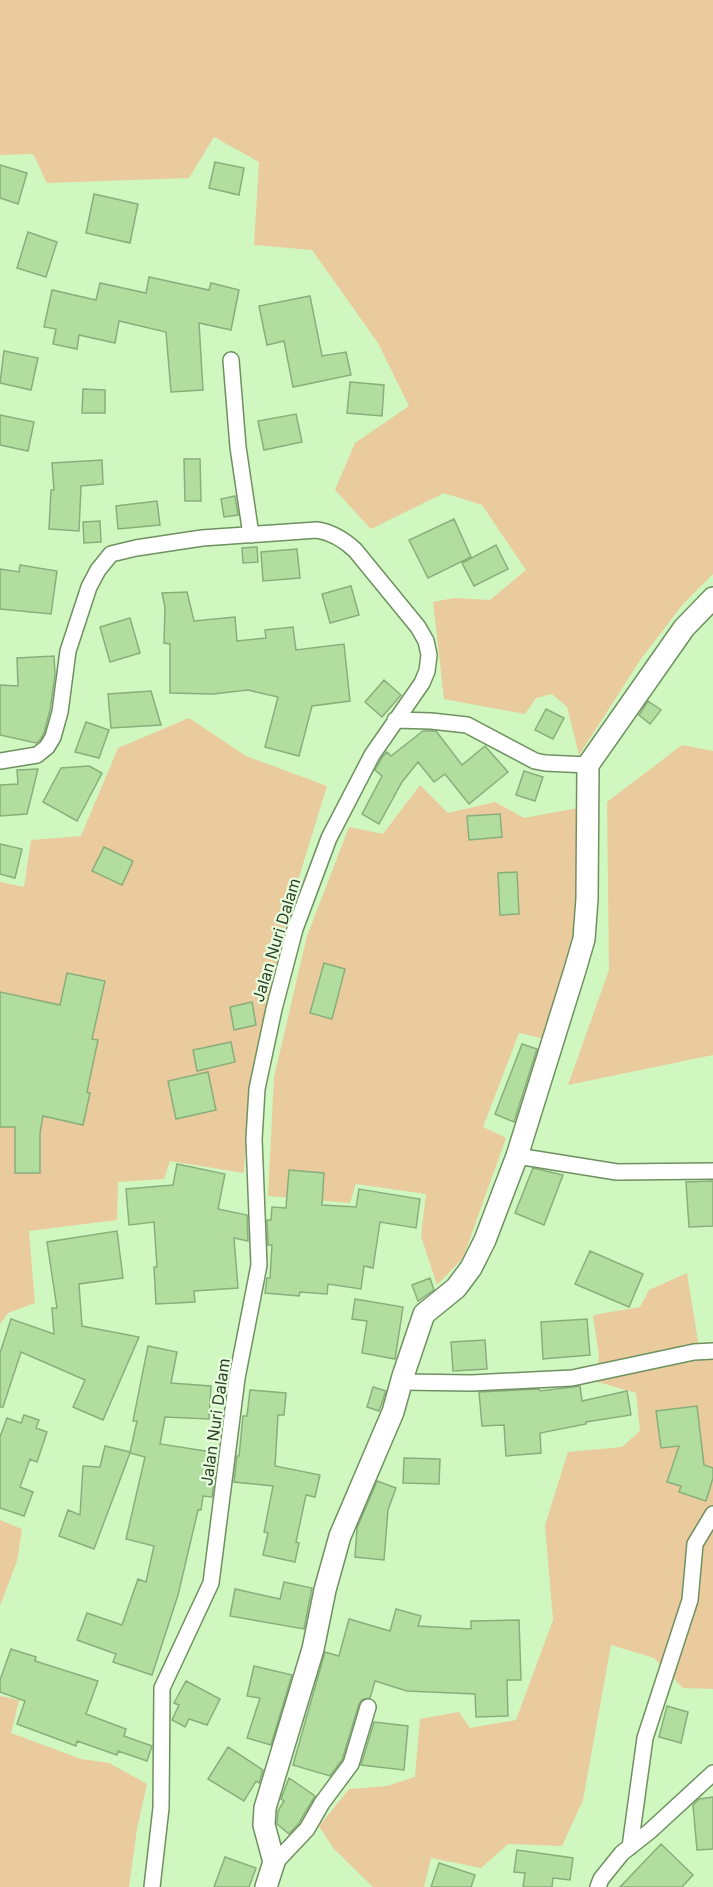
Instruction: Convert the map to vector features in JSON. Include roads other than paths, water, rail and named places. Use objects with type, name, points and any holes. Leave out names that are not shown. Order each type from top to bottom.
[{"type":"main road","points":[[266,1887],[273,1865],[264,1825],[269,1791],[294,1718],[340,1536],[393,1412],[424,1314],[456,1288],[471,1268],[485,1240],[517,1156],[584,939],[587,898],[588,765],[684,628],[713,598]]},
{"type":"street","points":[[231,360],[238,447],[251,535]]},
{"type":"street","name":"Jalan Nuri Dalam","points":[[0,761],[37,755],[47,747],[53,737],[60,712],[68,651],[89,587],[98,570],[111,554],[202,538],[317,530],[334,534],[355,550],[418,627],[426,641],[428,668],[422,683],[372,755],[329,838],[295,929],[269,1032],[257,1089],[254,1139],[259,1265],[237,1378],[211,1583],[162,1688],[161,1808],[152,1887]]},
{"type":"street","points":[[395,720],[467,725],[535,760],[545,763],[588,765]]},
{"type":"street","points":[[517,1156],[616,1172],[713,1171]]},
{"type":"street","points":[[401,1382],[472,1383],[572,1378],[694,1352],[713,1351]]},
{"type":"street","points":[[630,1846],[645,1738],[690,1600],[695,1544],[713,1514]]},
{"type":"street","points":[[273,1865],[307,1829],[322,1803],[351,1764],[368,1707]]},
{"type":"street","points":[[598,1887],[613,1863],[630,1846],[650,1831],[713,1773]]}]
